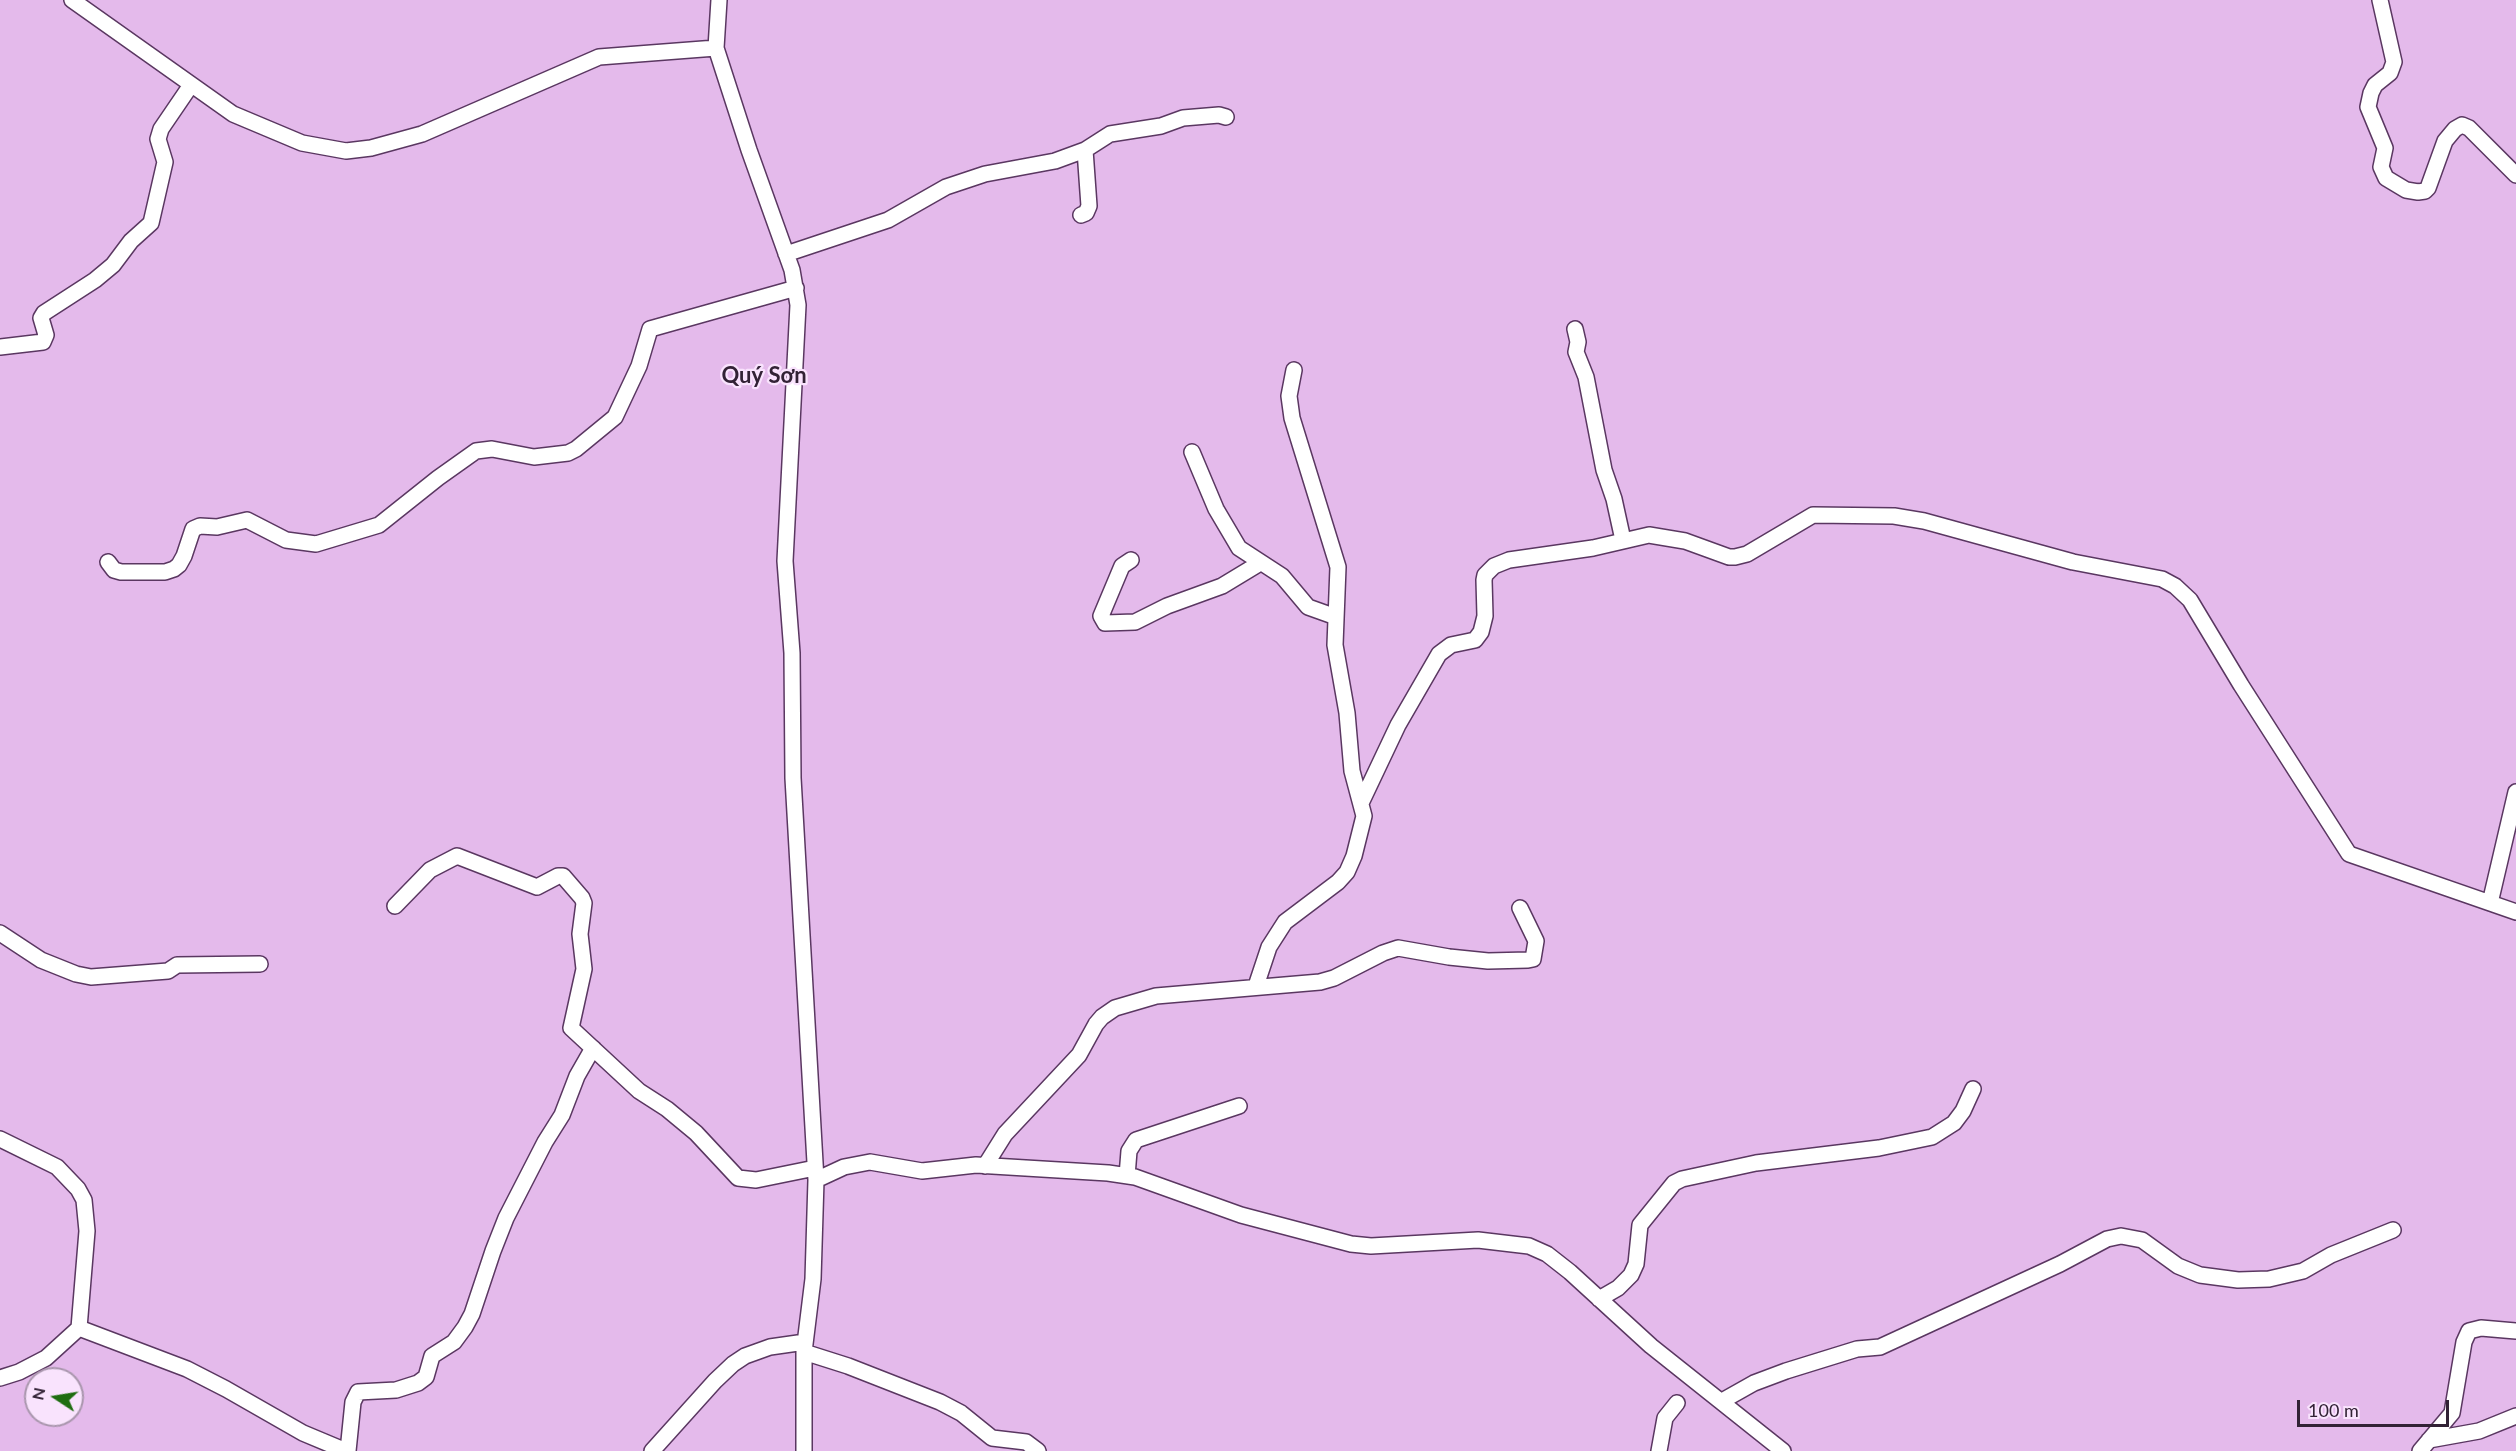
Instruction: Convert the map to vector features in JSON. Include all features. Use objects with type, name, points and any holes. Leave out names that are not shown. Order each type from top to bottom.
[{"type":"street","points":[[72,0],[233,114],[272,132],[310,145],[346,151],[371,148],[422,134],[599,57],[716,48]]},
{"type":"street","points":[[719,0],[716,48],[786,254],[798,304],[785,561],[792,653],[793,778],[815,1174],[813,1279],[805,1347],[804,1451]]},
{"type":"street","points":[[2380,0],[2394,62],[2390,73],[2375,85],[2368,101],[2368,107],[2385,148],[2381,167],[2386,178],[2406,190],[2425,191],[2445,141],[2455,129],[2463,125],[2469,128],[2516,175]]},
{"type":"street","points":[[0,347],[43,342],[46,335],[42,318],[44,313],[104,273],[131,241],[151,223],[165,162],[158,139],[161,129],[191,85]]},
{"type":"street","points":[[786,254],[888,220],[946,187],[985,174],[1055,160],[1085,150],[1110,134],[1161,126],[1183,118],[1219,115],[1226,117]]},
{"type":"street","points":[[1081,215],[1086,213],[1089,206],[1085,150]]},
{"type":"street","points":[[108,562],[114,570],[121,572],[165,572],[179,565],[193,529],[200,526],[217,527],[247,520],[286,540],[316,544],[379,525],[476,451],[492,449],[534,457],[576,450],[615,417],[639,366],[650,329],[796,288]]},
{"type":"street","points":[[1575,328],[1578,342],[1576,352],[1586,377],[1603,462],[1623,540]]},
{"type":"street","points":[[1256,986],[1269,947],[1280,929],[1296,912],[1338,882],[1351,867],[1364,816],[1350,761],[1347,713],[1335,645],[1338,567],[1292,418],[1289,396],[1294,370]]},
{"type":"street","points":[[1192,453],[1216,509],[1239,548],[1282,576],[1308,607],[1336,617]]},
{"type":"street","points":[[1362,801],[1398,725],[1439,654],[1451,645],[1475,640],[1481,632],[1485,616],[1484,580],[1489,571],[1509,560],[1593,548],[1649,535],[1669,537],[1701,545],[1731,558],[1747,554],[1813,515],[1874,514],[1924,521],[2073,561],[2162,579],[2175,586],[2190,600],[2241,685],[2349,854],[2516,912]]},
{"type":"street","points":[[1131,560],[1122,566],[1101,616],[1105,623],[1135,622],[1167,606],[1222,586],[1260,563]]},
{"type":"street","points":[[2490,903],[2516,792]]},
{"type":"street","points":[[395,906],[430,870],[457,856],[537,887],[558,876],[563,876],[582,898],[584,908],[580,934],[584,969],[571,1028],[639,1090],[667,1108],[696,1133],[738,1178],[756,1180],[815,1174],[870,1162],[922,1171],[985,1166],[1126,1176],[1241,1215],[1351,1244],[1371,1246],[1478,1240],[1529,1246],[1547,1254],[1666,1358],[1783,1451]]},
{"type":"street","points":[[985,1166],[1005,1134],[1079,1055],[1102,1017],[1115,1008],[1156,996],[1256,986],[1304,984],[1327,980],[1398,948],[1468,959],[1528,960],[1533,958],[1536,941],[1520,908]]},
{"type":"street","points":[[0,933],[42,960],[76,974],[91,977],[168,971],[177,965],[218,967],[260,964]]},
{"type":"street","points":[[79,1328],[187,1369],[303,1433],[347,1451],[353,1402],[358,1392],[396,1390],[418,1383],[426,1377],[432,1356],[454,1342],[465,1328],[506,1218],[544,1142],[562,1115],[577,1076],[594,1048]]},
{"type":"street","points":[[1599,1299],[1618,1288],[1631,1275],[1636,1264],[1640,1225],[1674,1183],[1682,1179],[1756,1163],[1879,1148],[1932,1137],[1954,1123],[1973,1089]]},
{"type":"street","points":[[1126,1176],[1129,1151],[1136,1140],[1239,1106]]},
{"type":"street","points":[[0,1139],[57,1167],[78,1189],[84,1200],[87,1231],[79,1328],[46,1358],[19,1372],[0,1378]]},
{"type":"street","points":[[1722,1401],[1754,1383],[1786,1371],[1857,1349],[1880,1347],[2060,1264],[2107,1239],[2131,1237],[2142,1240],[2178,1266],[2200,1275],[2248,1280],[2269,1279],[2303,1271],[2331,1255],[2393,1230]]},
{"type":"street","points":[[2425,1445],[2452,1413],[2464,1342],[2469,1331],[2481,1328],[2516,1331]]},
{"type":"street","points":[[652,1451],[733,1364],[745,1356],[770,1347],[805,1347],[940,1402],[961,1413],[992,1438],[1026,1442],[1038,1451]]},
{"type":"street","points":[[1659,1451],[1665,1418],[1677,1403]]},
{"type":"street","points":[[2425,1445],[2479,1431],[2516,1416]]},
{"type":"district","name":"Quý Sơn","points":[[764,376]]}]
